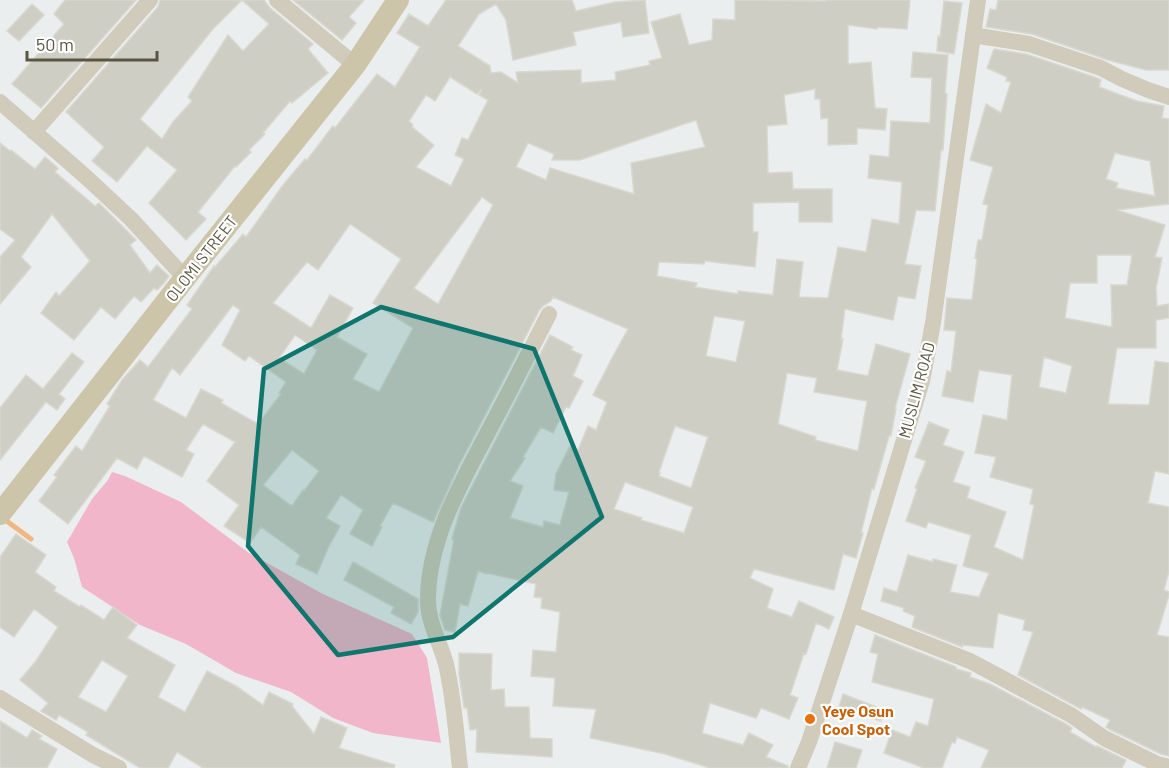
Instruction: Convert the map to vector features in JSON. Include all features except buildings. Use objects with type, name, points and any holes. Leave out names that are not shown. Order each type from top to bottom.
[{"type":"main road","name":"OLOMI STREET","points":[[0,514],[355,65],[398,0]]},
{"type":"street","points":[[34,132],[150,0]]},
{"type":"street","points":[[277,0],[355,65]]},
{"type":"street","name":"MUSLIM ROAD","points":[[798,768],[809,742],[851,614],[922,381],[933,323],[978,0]]},
{"type":"street","points":[[973,35],[1029,45],[1101,68],[1139,87],[1169,97]]},
{"type":"street","points":[[0,102],[131,219],[185,278]]},
{"type":"street","points":[[460,768],[446,664],[429,614],[428,599],[434,546],[462,480],[549,314]]},
{"type":"street","points":[[851,614],[970,661],[1071,715],[1104,738],[1157,764],[1169,767]]},
{"type":"street","points":[[0,698],[93,755],[119,768]]},
{"type":"highlighted area","points":[[381,307],[534,349],[602,517],[453,637],[338,655],[248,546],[264,369]]},
{"type":"shaded area","points":[[112,472],[181,502],[249,553],[323,594],[412,634],[427,658],[441,743],[373,733],[333,718],[291,692],[236,673],[186,644],[140,625],[82,587],[67,542],[92,499]]},
{"type":"waterway","points":[[4,519],[31,539]]},
{"type":"place","name":"Yeye Osun Cool Spot","points":[[810,719]]}]
